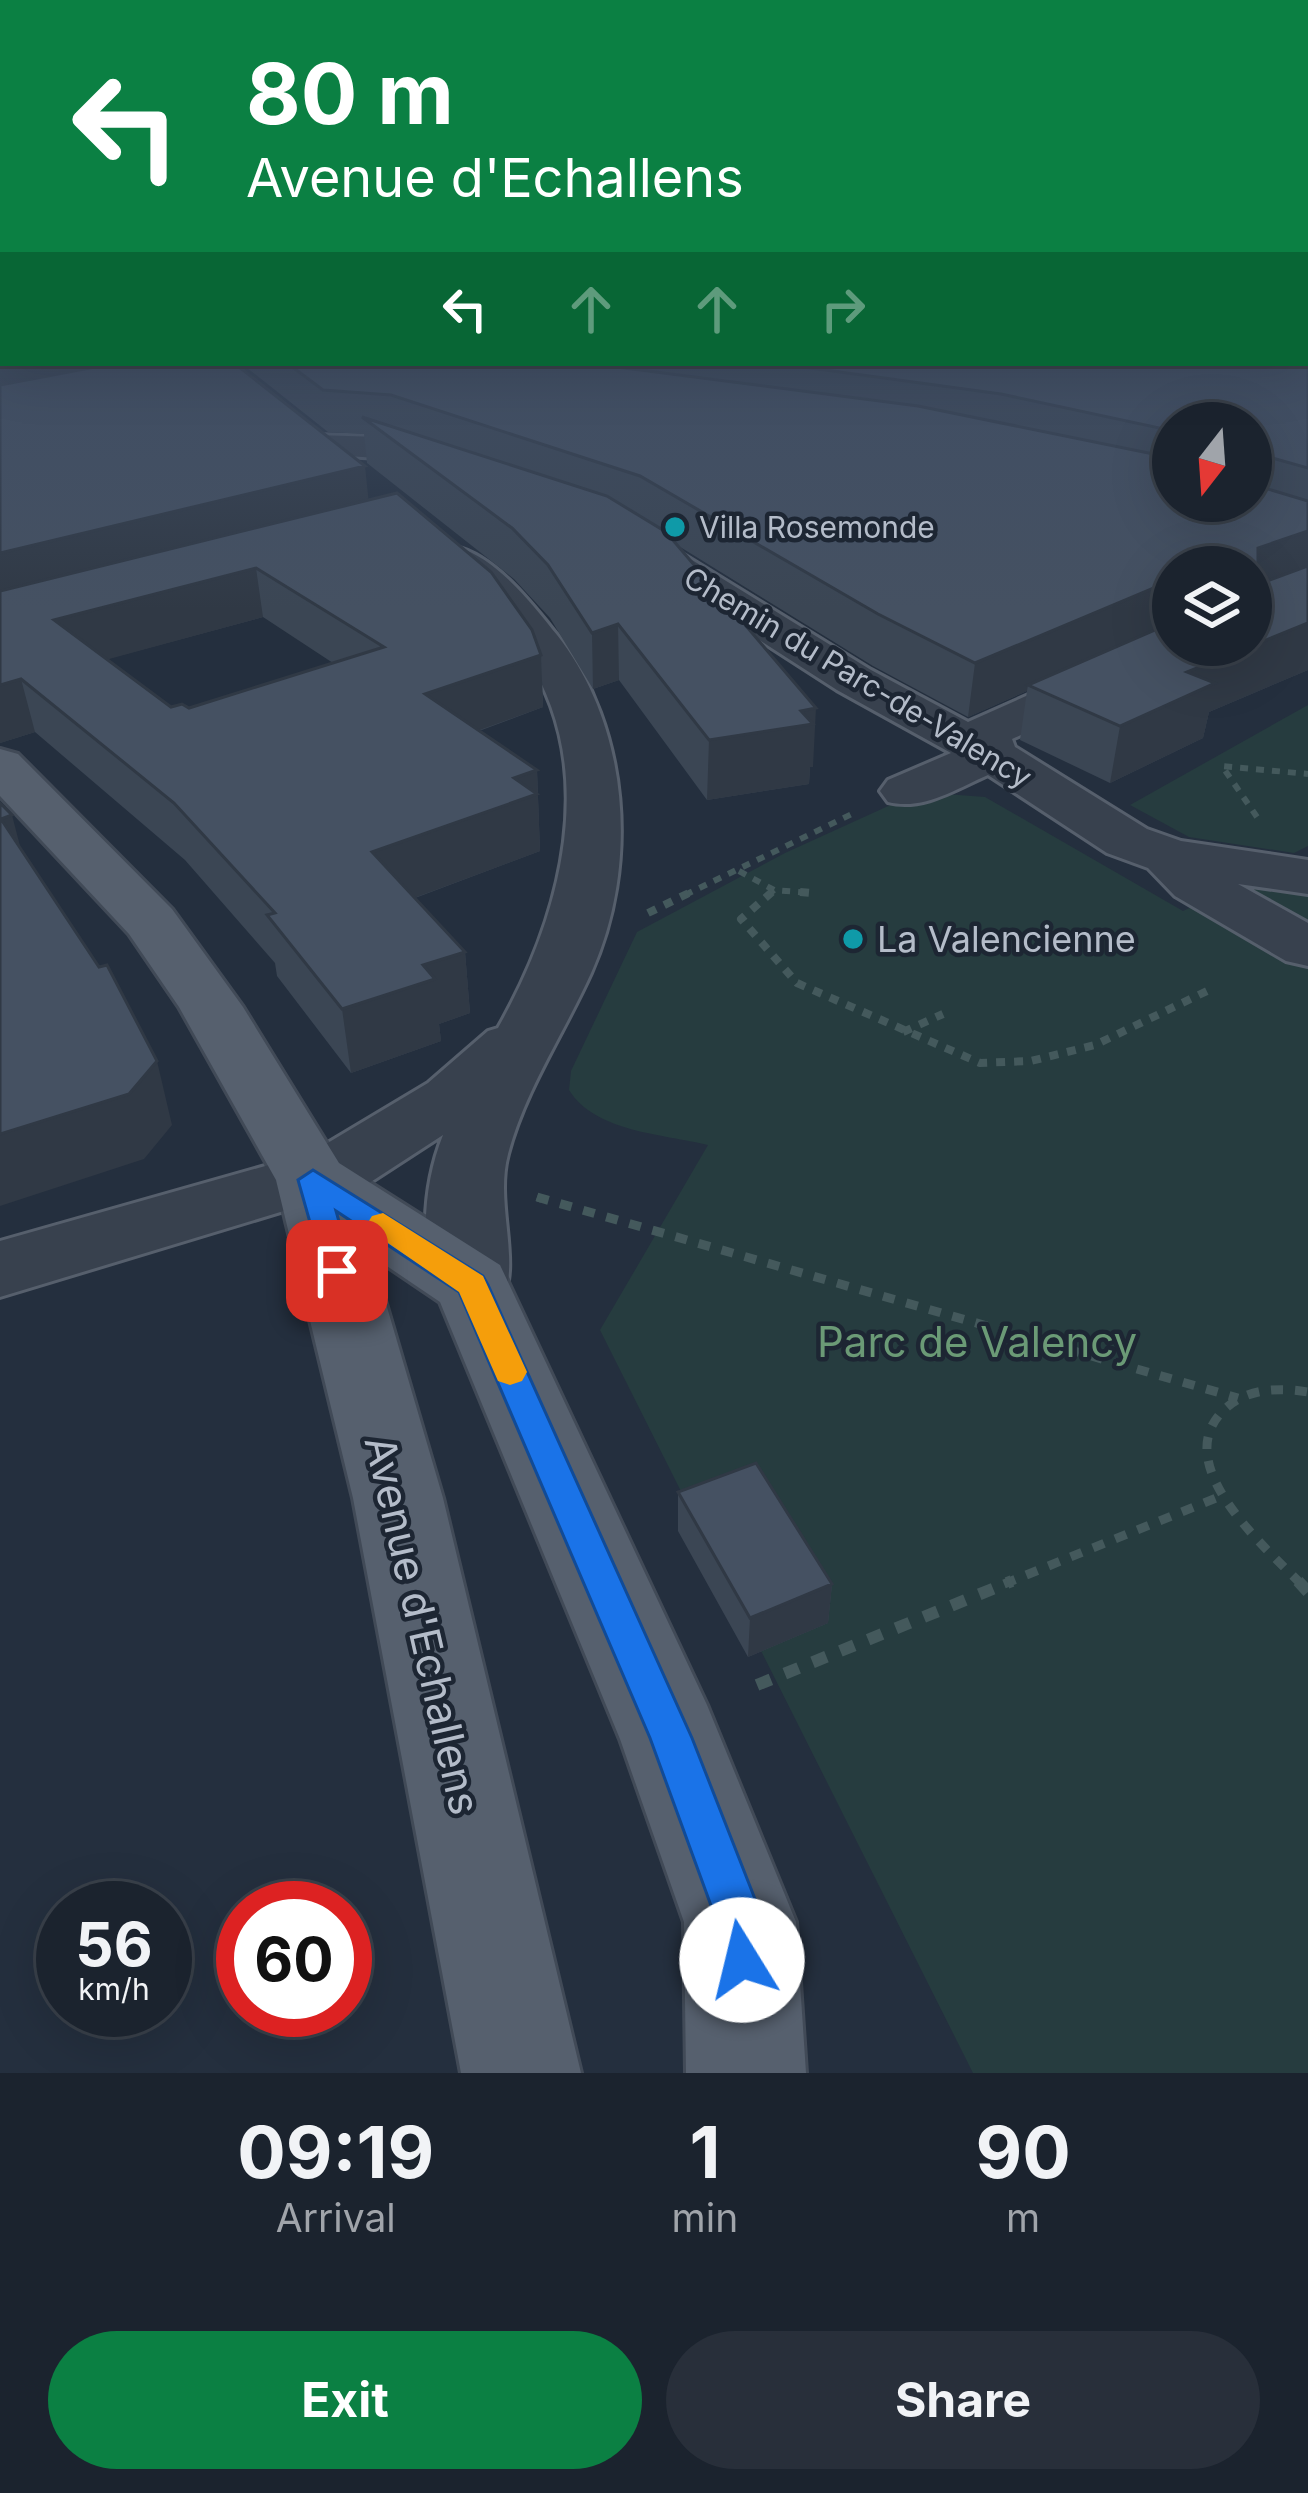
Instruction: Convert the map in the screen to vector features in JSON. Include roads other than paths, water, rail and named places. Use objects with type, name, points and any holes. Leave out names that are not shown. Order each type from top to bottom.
[{"type":"main road","name":"Avenue d'Echallens","points":[[0,765],[151,922],[211,1007],[313,1180],[398,1498],[521,2073]]},
{"type":"main road","name":"Avenue d'Echallens","points":[[313,1180],[472,1285]]},
{"type":"main road","points":[[472,1285],[671,1738],[793,2073]]},
{"type":"main road","points":[[740,1922],[746,2073]]},
{"type":"street","points":[[352,476],[298,432],[380,448],[481,483]]},
{"type":"street","name":"Chemin du Parc-de-Valency","points":[[609,527],[854,680],[992,755],[1127,841],[1168,856],[1196,884],[1308,948]]},
{"type":"street","points":[[424,535],[496,590],[535,631],[578,708],[592,759],[595,820],[586,894],[556,981],[527,1027],[466,1176],[472,1285]]},
{"type":"street","points":[[907,791],[992,755],[986,733],[1152,657]]},
{"type":"street","points":[[1168,856],[1284,855]]},
{"type":"street","points":[[0,1269],[313,1180],[452,1098],[527,1027]]},
{"type":"place","name":"Villa Rosemonde","points":[[675,527]]},
{"type":"place","name":"La Valencienne","points":[[853,939]]},
{"type":"park label","name":"Parc de Valency","points":[[977,1341]]}]
